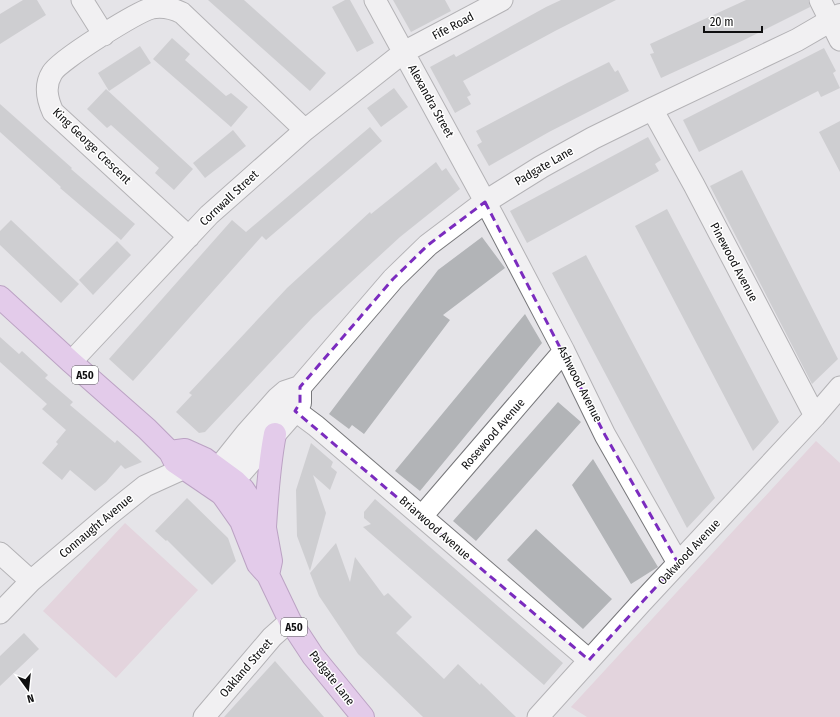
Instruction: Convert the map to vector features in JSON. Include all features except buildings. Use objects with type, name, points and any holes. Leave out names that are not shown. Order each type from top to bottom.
[{"type":"main road","name":"A50","points":[[0,297],[147,429],[170,452],[175,462],[185,469],[218,477]]},
{"type":"main road","points":[[265,528],[266,498],[275,434]]},
{"type":"main road","name":"A50","points":[[170,452],[185,450],[251,501],[265,528],[272,561],[268,575]]},
{"type":"main road","name":"Padgate Lane","points":[[218,477],[241,521],[258,564],[268,575],[290,621],[313,656],[363,717]]},
{"type":"street","points":[[82,0],[104,34]]},
{"type":"street","name":"Alexandra Street","points":[[375,0],[485,202]]},
{"type":"street","name":"Fife Road","points":[[404,52],[502,0]]},
{"type":"street","points":[[820,0],[837,25]]},
{"type":"street","name":"King George Crescent","points":[[189,236],[53,112],[48,102],[48,81],[52,73],[60,64],[104,34],[143,12],[153,8],[172,8],[182,12],[305,130]]},
{"type":"street","name":"Padgate Lane","points":[[218,477],[275,434],[286,405],[285,392],[300,387],[393,279],[428,245],[485,202],[541,167],[652,109],[779,49],[837,25]]},
{"type":"street","name":"Cornwall Street","points":[[71,362],[209,215],[305,130],[404,52]]},
{"type":"street","name":"Pinewood Avenue","points":[[652,109],[694,185],[815,416]]},
{"type":"street","name":"Ashwood Avenue","points":[[485,202],[564,351],[605,435],[678,563]]},
{"type":"street","name":"Rosewood Avenue","points":[[422,516],[564,351]]},
{"type":"street","name":"Oakwood Avenue","points":[[538,717],[840,387]]},
{"type":"street","name":"Padgate Lane","points":[[218,477],[246,434],[286,405]]},
{"type":"street","name":"Briarwood Avenue","points":[[286,405],[316,426],[589,660]]},
{"type":"street","name":"Connaught Avenue","points":[[0,613],[31,581],[145,486],[185,469]]},
{"type":"street","points":[[0,553],[31,581]]},
{"type":"street","name":"Oakland Street","points":[[204,717],[272,637],[290,621]]},
{"type":"highlighted area","points":[[485,202],[605,435],[678,563],[589,660],[295,411],[300,403],[300,387],[393,279],[428,245]]},
{"type":"shaded area","points":[[816,441],[840,463],[840,717],[587,717],[571,707]]},
{"type":"shaded area","points":[[125,523],[198,590],[116,678],[43,611]]}]
